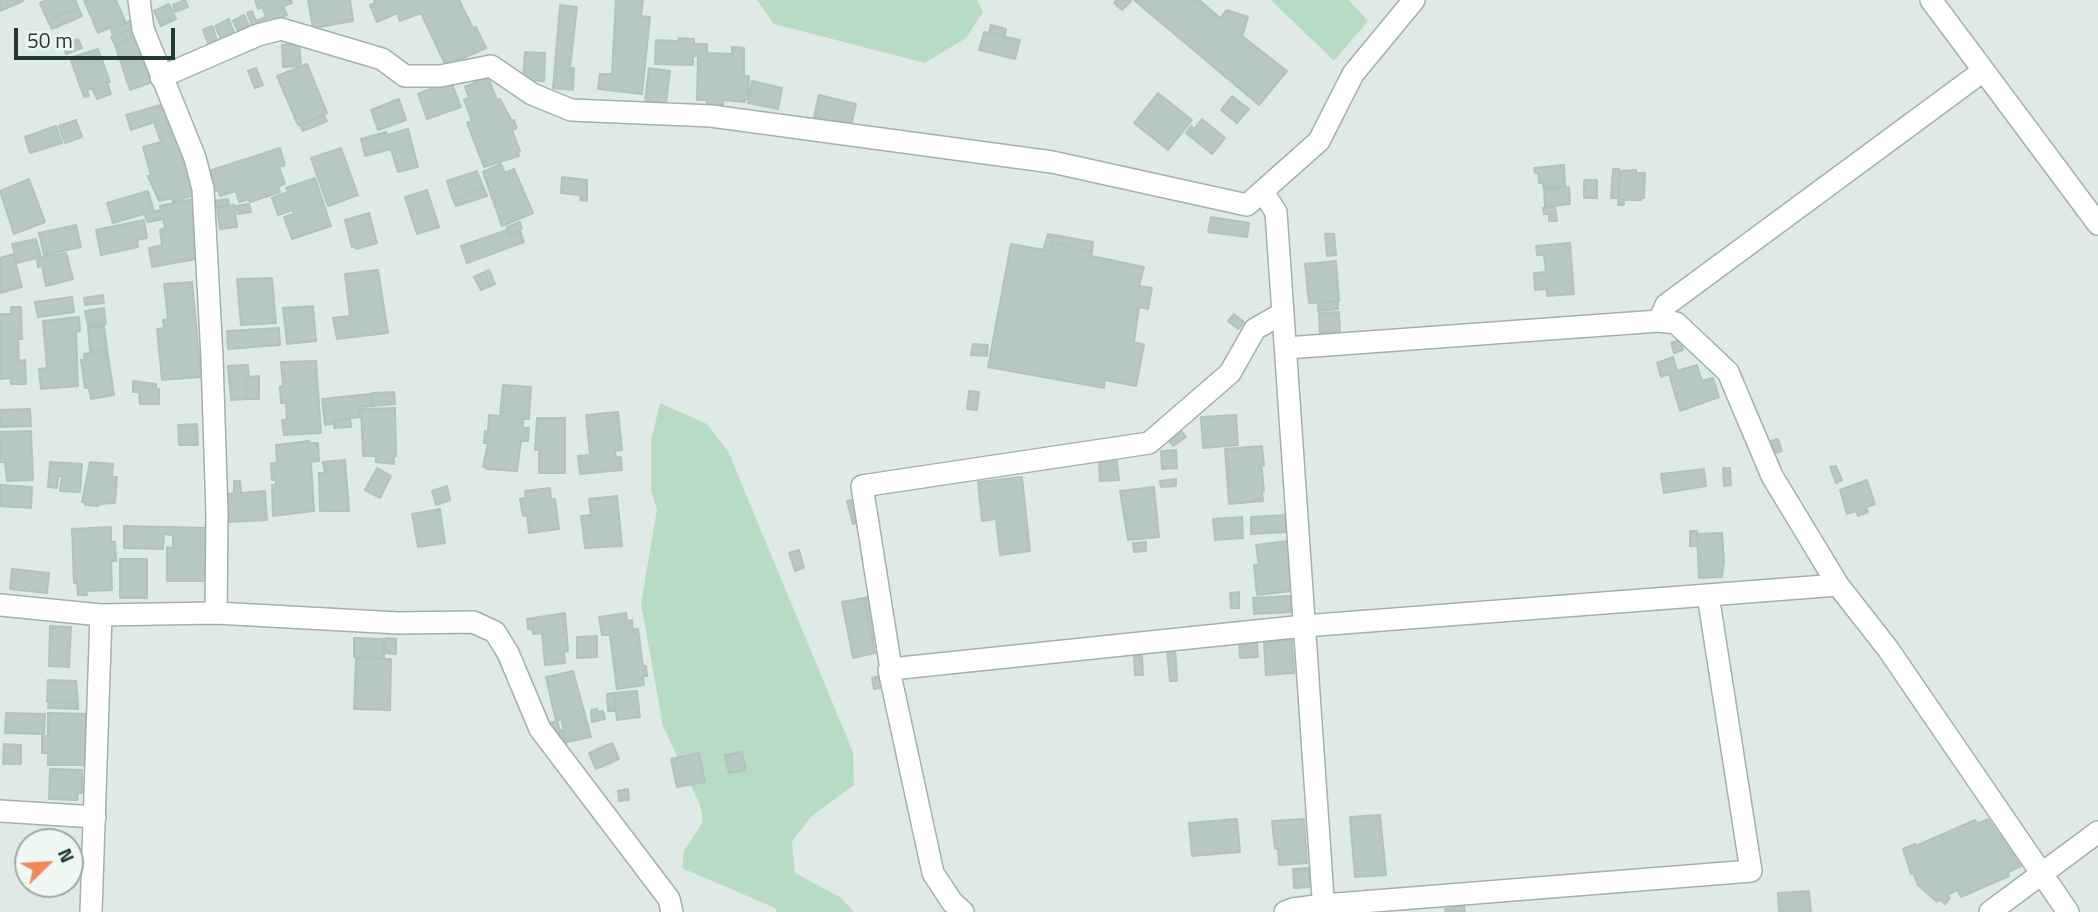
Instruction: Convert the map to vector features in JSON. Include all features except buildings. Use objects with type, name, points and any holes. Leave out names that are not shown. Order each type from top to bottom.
[{"type":"street","points":[[139,0],[143,29],[195,158],[203,189],[217,514],[216,613]]},
{"type":"street","points":[[161,77],[258,35],[281,29],[382,59],[405,76],[440,76],[491,66],[532,94],[571,110],[711,116],[1052,162],[1247,205],[1319,141],[1353,74],[1414,0]]},
{"type":"street","points":[[1931,0],[2098,224]]},
{"type":"street","points":[[1659,321],[1666,305],[1983,71]]},
{"type":"street","points":[[1263,192],[1276,212],[1324,908]]},
{"type":"street","points":[[963,912],[952,902],[933,873],[889,670],[891,669],[862,486],[1149,443],[1230,373],[1255,328],[1283,313]]},
{"type":"street","points":[[1286,348],[1659,321],[1676,323],[1728,372],[1772,475],[1838,585],[1888,649],[2068,912]]},
{"type":"street","points":[[891,669],[1304,626],[1838,585]]},
{"type":"street","points":[[1285,912],[1293,909],[1751,871],[1708,595]]},
{"type":"street","points":[[0,605],[102,615],[216,613],[398,623],[473,622],[495,632],[508,653],[540,729],[669,899],[672,912]]},
{"type":"street","points":[[91,912],[102,615]]},
{"type":"street","points":[[0,811],[95,817]]},
{"type":"street","points":[[1990,912],[2098,832]]},
{"type":"green space","points":[[757,0],[977,0],[983,12],[966,38],[925,63],[774,24]]},
{"type":"green space","points":[[1271,0],[1349,0],[1368,21],[1334,61]]},
{"type":"green space","points":[[660,403],[707,424],[728,451],[853,752],[854,785],[812,816],[792,841],[795,873],[840,897],[854,912],[777,912],[775,908],[682,868],[684,851],[703,822],[700,805],[663,726],[641,604],[657,509],[651,491],[651,441]]}]
